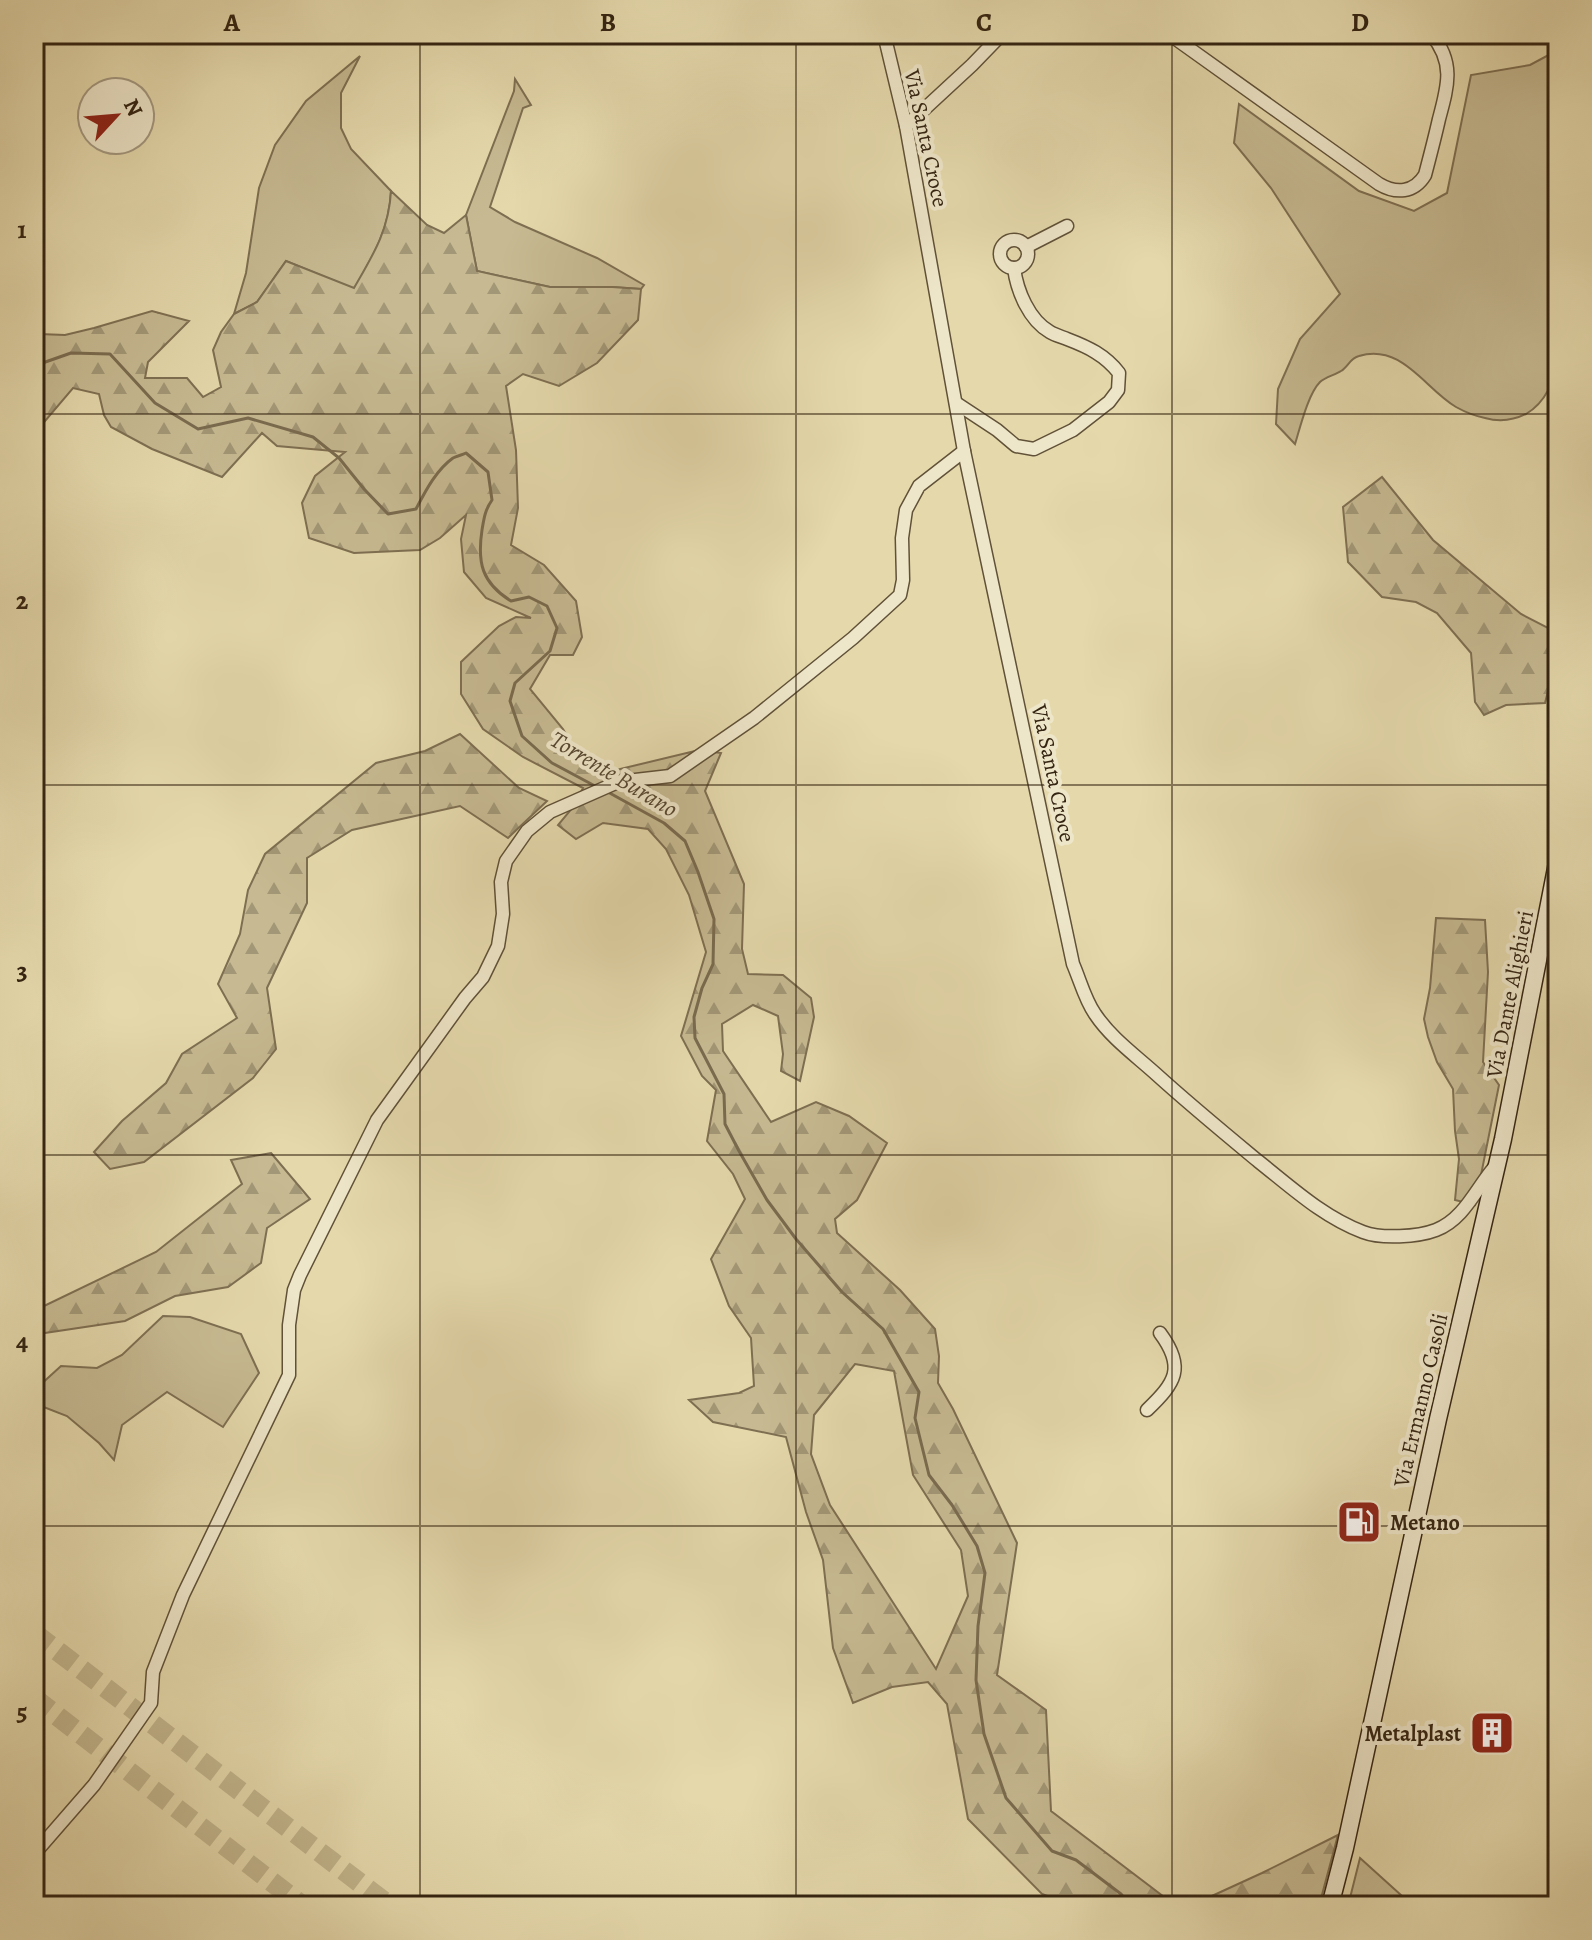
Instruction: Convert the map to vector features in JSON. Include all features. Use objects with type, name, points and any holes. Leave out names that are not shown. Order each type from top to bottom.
[{"type":"main road","name":"Via Dante Alighieri","points":[[1503,1139],[1558,858]]},
{"type":"main road","name":"Via Ermanno Casoli","points":[[1330,1904],[1503,1139]]},
{"type":"street","name":"Via Santa Croce","points":[[884,34],[906,126],[964,451],[1073,964],[1093,1012],[1110,1033],[1187,1102],[1307,1200],[1339,1221],[1367,1234],[1393,1236],[1436,1230],[1464,1209],[1483,1179],[1497,1164]]},
{"type":"street","points":[[906,126],[1002,34]]},
{"type":"street","points":[[1169,34],[1379,184],[1390,190],[1402,191],[1413,188],[1425,175],[1448,83],[1446,58],[1431,34]]},
{"type":"street","points":[[902,107],[921,113]]},
{"type":"street","points":[[1026,247],[1067,226]]},
{"type":"street","points":[[1015,240],[1026,247],[1028,257],[1023,265],[1014,268],[1002,262],[999,253],[1003,244],[1015,240]]},
{"type":"street","points":[[956,403],[1016,446],[1034,449],[1073,430],[1109,402],[1118,390],[1119,373],[1111,364],[1091,348],[1048,332],[1030,313],[1016,283],[1014,268]]},
{"type":"street","points":[[34,1854],[94,1785],[151,1703],[153,1672],[183,1595],[289,1375],[289,1325],[294,1290],[304,1264],[377,1120],[483,977],[498,946],[503,914],[501,882],[506,861],[527,831],[550,812],[618,782],[670,776],[754,718],[853,638],[900,595],[906,510],[919,486],[964,451]]},
{"type":"street","points":[[1147,1410],[1168,1390],[1173,1375],[1175,1363],[1172,1350],[1160,1333]]},
{"type":"green space","points":[[1558,50],[1558,352],[1553,379],[1545,395],[1526,414],[1506,420],[1490,419],[1456,407],[1412,370],[1388,356],[1359,356],[1316,387],[1295,444],[1276,424],[1278,389],[1300,339],[1340,294],[1271,188],[1234,143],[1239,104],[1359,191],[1414,211],[1447,193],[1471,75],[1530,65]]},
{"type":"green space","points":[[360,56],[341,93],[341,128],[351,149],[391,191],[387,218],[374,254],[354,289],[286,261],[257,302],[234,314],[246,273],[259,188],[275,145],[306,101]]},
{"type":"green space","points":[[515,79],[531,105],[523,108],[490,207],[515,222],[597,258],[644,285],[641,289],[550,287],[477,271],[466,215],[514,91]]},
{"type":"green space","points":[[391,191],[427,225],[444,233],[466,215],[477,271],[550,287],[641,289],[638,320],[597,363],[559,386],[523,374],[506,386],[516,450],[518,508],[511,545],[544,565],[576,601],[582,637],[573,655],[550,655],[530,689],[563,729],[584,764],[612,771],[699,750],[721,753],[705,791],[744,884],[742,949],[748,974],[783,975],[811,998],[814,1017],[800,1081],[781,1071],[783,1054],[778,1016],[753,1005],[722,1024],[723,1051],[771,1122],[816,1102],[849,1116],[887,1143],[857,1200],[835,1219],[837,1233],[900,1290],[935,1329],[939,1356],[938,1383],[1017,1543],[997,1675],[1046,1710],[1051,1811],[1176,1906],[1075,1906],[1042,1894],[968,1819],[947,1704],[928,1682],[892,1687],[853,1703],[833,1648],[823,1560],[806,1512],[786,1437],[713,1422],[689,1400],[739,1393],[754,1386],[751,1338],[729,1306],[711,1259],[745,1199],[733,1174],[707,1141],[716,1090],[702,1076],[681,1036],[706,952],[689,895],[666,849],[648,829],[603,823],[576,839],[558,825],[574,806],[583,788],[523,757],[483,729],[461,694],[461,662],[499,626],[516,617],[531,618],[486,598],[464,572],[461,539],[466,515],[440,538],[420,550],[354,553],[309,538],[302,503],[315,476],[345,452],[277,446],[262,433],[222,477],[152,449],[111,427],[104,415],[99,394],[73,388],[34,434],[34,392],[43,384],[40,376],[34,376],[34,331],[65,335],[152,311],[189,321],[148,362],[145,378],[187,378],[203,397],[221,387],[213,350],[234,314],[257,302],[286,261],[354,288],[379,242]],"holes":[[[855,1364],[894,1371],[913,1475],[961,1550],[968,1596],[936,1669],[830,1505],[811,1454],[814,1415]]]},
{"type":"green space","points":[[1382,477],[1433,540],[1521,614],[1558,633],[1558,652],[1545,703],[1506,705],[1484,715],[1475,702],[1471,653],[1437,613],[1416,602],[1382,597],[1348,562],[1343,507]]},
{"type":"green space","points":[[460,734],[519,788],[547,801],[508,838],[460,806],[352,830],[307,858],[307,903],[267,988],[276,1049],[253,1078],[144,1162],[110,1169],[94,1152],[122,1121],[166,1083],[182,1054],[237,1018],[218,984],[240,934],[248,890],[265,854],[376,763],[425,751]]},
{"type":"green space","points":[[1436,918],[1485,920],[1488,972],[1483,1062],[1499,1085],[1475,1205],[1455,1200],[1459,1159],[1453,1089],[1437,1062],[1424,1019]]},
{"type":"green space","points":[[271,1153],[310,1199],[267,1228],[261,1263],[228,1287],[175,1296],[125,1321],[38,1334],[44,1306],[156,1252],[242,1184],[231,1160]]},
{"type":"green space","points":[[163,1316],[190,1317],[241,1334],[259,1373],[223,1427],[167,1392],[122,1425],[114,1460],[67,1416],[41,1406],[38,1387],[61,1366],[97,1368],[122,1355]]},
{"type":"green space","points":[[1338,1835],[1319,1906],[1190,1906],[1262,1873]]},
{"type":"green space","points":[[1360,1858],[1412,1905],[1413,1906],[1348,1906]]},
{"type":"waterway","name":"Torrente Burano","points":[[34,366],[71,353],[110,354],[155,403],[198,429],[248,418],[313,437],[339,458],[388,514],[416,509],[441,469],[453,458],[466,453],[488,472],[492,500],[484,518],[480,552],[488,579],[511,601],[529,597],[547,606],[557,628],[550,651],[515,683],[510,701],[522,736],[552,763],[595,786]]},
{"type":"waterway","name":"Torrente Burano","points":[[606,791],[664,823],[685,841],[698,872],[714,919],[713,964],[694,1017],[695,1038],[724,1094],[725,1124],[739,1151],[767,1200],[796,1239],[842,1292],[883,1329],[919,1392],[915,1418],[929,1475],[977,1546],[985,1573],[978,1626],[976,1680],[984,1734],[1006,1798],[1052,1851],[1076,1860],[1121,1894],[1131,1906]]},
{"type":"waterway","name":"Torrente Burano","points":[[1256,1906],[1304,1897],[1317,1906]]},
{"type":"tunnel","points":[[34,1633],[390,1906]]},
{"type":"tunnel","points":[[34,1698],[303,1906]]},
{"type":"place","name":"Metano","points":[[1359,1522]]},
{"type":"place","name":"Metalplast","points":[[1492,1733]]}]
